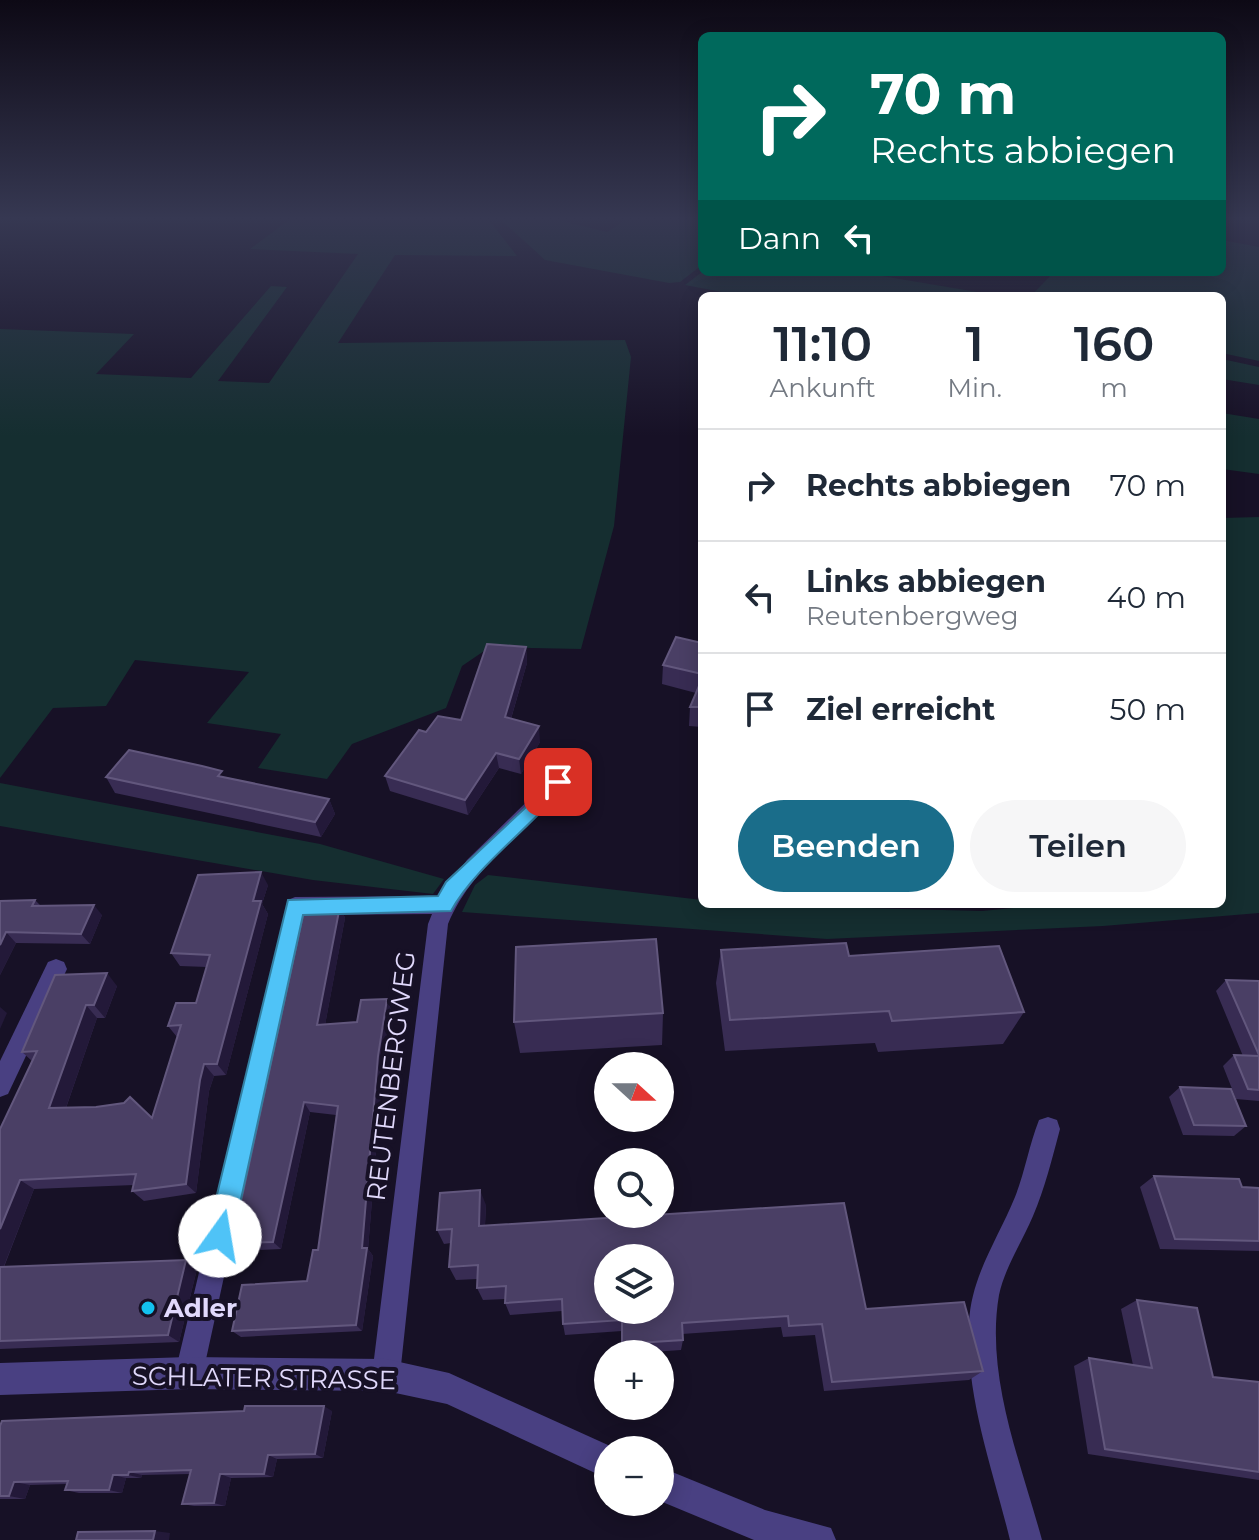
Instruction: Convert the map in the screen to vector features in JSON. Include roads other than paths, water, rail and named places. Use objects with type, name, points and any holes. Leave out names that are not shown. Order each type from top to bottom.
[{"type":"street","name":"REUTENBERGWEG","points":[[386,1375],[434,944],[444,905],[453,888],[531,813],[558,782]]},
{"type":"street","points":[[189,1373],[295,906],[444,905]]},
{"type":"street","points":[[0,1086],[56,969]]},
{"type":"street","points":[[1026,1540],[987,1378],[984,1322],[986,1297],[996,1264],[1027,1201],[1048,1129]]},
{"type":"street","name":"SCHLATER STRASSE","points":[[0,1379],[189,1373],[386,1375],[449,1389],[594,1456]]},
{"type":"street","points":[[674,1490],[765,1527],[819,1540]]},
{"type":"place","name":"Adler","points":[[148,1308]]}]
